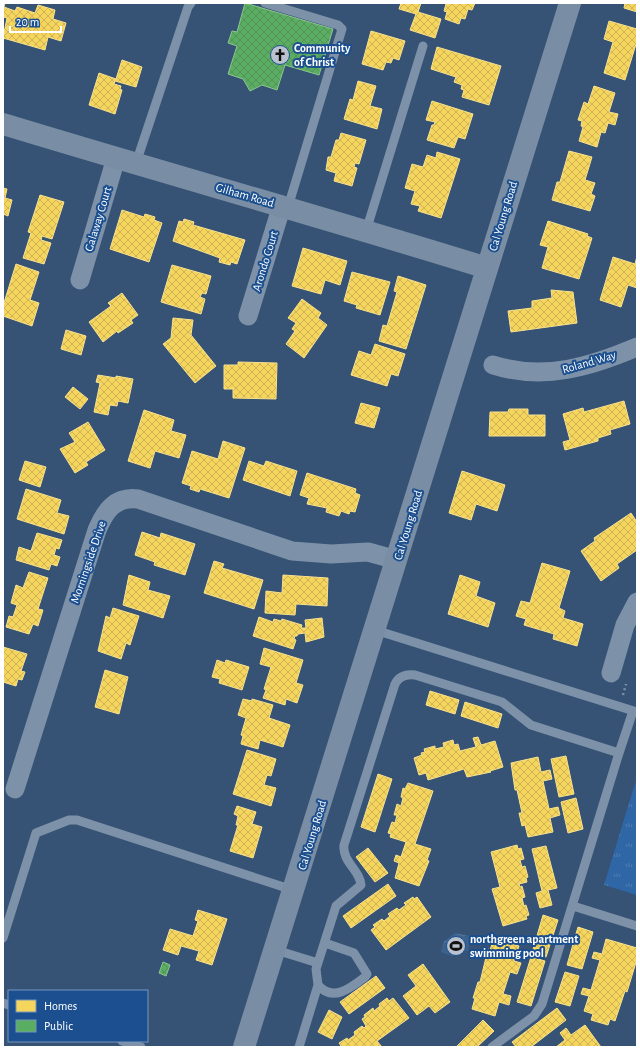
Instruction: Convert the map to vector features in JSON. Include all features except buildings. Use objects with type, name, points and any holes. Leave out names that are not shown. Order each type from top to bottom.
[{"type":"main road","name":"Cal Young Road","points":[[244,1047],[276,950],[398,560],[570,3]]},
{"type":"main road","name":"Gilham Road","points":[[3,124],[285,206],[487,268]]},
{"type":"street","name":"Galaway Court","points":[[80,280],[126,161]]},
{"type":"street","name":"Arondo Court","points":[[248,316],[285,206]]},
{"type":"street","name":"Roland Way","points":[[493,365],[517,371],[554,372],[582,367],[637,347]]},
{"type":"street","name":"Morningside Drive","points":[[15,789],[97,530],[104,515],[115,503],[123,499],[138,499],[292,551],[320,554],[368,552],[398,560]]},
{"type":"street","points":[[611,673],[625,626],[637,602]]},
{"type":"lane","points":[[126,161],[188,7],[191,3]]},
{"type":"lane","points":[[264,3],[338,25],[342,29],[285,206]]},
{"type":"lane","points":[[366,231],[422,46]]},
{"type":"lane","points":[[375,630],[635,712],[619,752],[573,906],[540,1009],[534,1016],[492,1047]]},
{"type":"lane","points":[[299,1047],[318,985],[316,972],[318,963],[337,904],[361,885],[360,880],[346,857],[344,848],[395,684],[400,678],[415,675],[502,702],[531,725],[619,752]]},
{"type":"lane","points":[[3,938],[36,833],[73,820],[294,890]]},
{"type":"lane","points":[[573,906],[637,926]]},
{"type":"lane","points":[[318,985],[327,991],[341,993],[359,982],[367,974],[354,953],[324,943]]},
{"type":"lane","points":[[276,950],[318,963]]},
{"type":"lane","points":[[125,1042],[141,1047]]},
{"type":"green space","points":[[637,777],[637,895],[604,885]]},
{"type":"water","name":"northgreen apartment swimming pool","points":[[455,933],[471,936],[468,951],[462,950],[452,956],[441,952],[443,942]]},
{"type":"place","name":"Community of Christ","points":[[280,55]]},
{"type":"place","name":"northgreen apartment swimming pool","points":[[456,946]]}]
